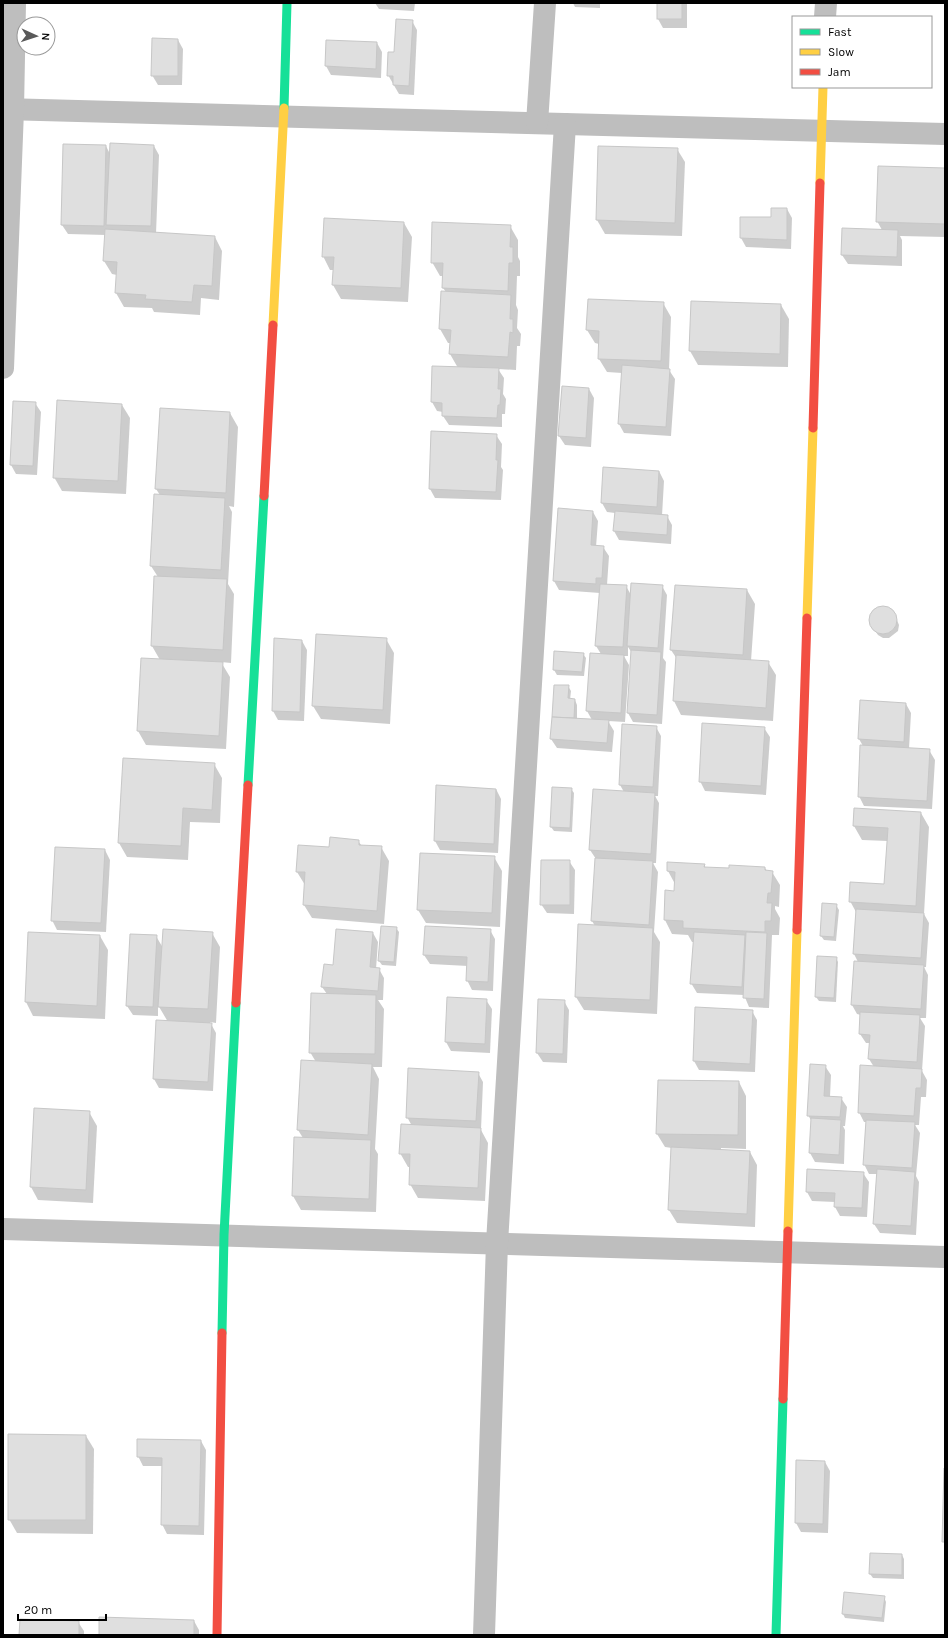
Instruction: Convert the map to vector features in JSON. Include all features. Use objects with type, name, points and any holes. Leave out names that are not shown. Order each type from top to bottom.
[{"type":"street","points":[[3,368],[8,110],[15,3]]},
{"type":"street","points":[[217,1635],[224,1235],[284,117],[287,3]]},
{"type":"street","points":[[537,123],[545,3]]},
{"type":"street","points":[[825,16],[826,3]]},
{"type":"street","points":[[776,1635],[823,88]]},
{"type":"street","points":[[8,110],[945,134]]},
{"type":"street","points":[[484,1635],[497,1242],[566,124]]},
{"type":"street","points":[[3,1229],[497,1242],[788,1253],[945,1257]]},
{"type":"building","points":[[657,3],[682,3],[682,19],[657,19]]},
{"type":"building","points":[[396,19],[413,20],[409,86],[393,85],[393,76],[387,76],[388,52],[394,52]]},
{"type":"building","points":[[152,38],[178,39],[178,76],[151,76]]},
{"type":"building","points":[[326,40],[377,42],[376,69],[325,66]]},
{"type":"building","points":[[110,143],[154,145],[151,226],[106,225]]},
{"type":"building","points":[[63,144],[106,145],[104,226],[61,225]]},
{"type":"building","points":[[598,146],[678,148],[675,223],[596,220]]},
{"type":"building","points":[[878,166],[945,168],[945,224],[876,222]]},
{"type":"building","points":[[771,208],[787,208],[787,240],[740,238],[740,217],[771,217]]},
{"type":"building","points":[[324,218],[404,222],[401,288],[332,285],[334,257],[322,257]]},
{"type":"building","points":[[432,222],[511,225],[510,247],[513,247],[513,263],[509,263],[508,291],[442,288],[443,263],[431,263]]},
{"type":"building","points":[[842,228],[898,230],[897,257],[841,255]]},
{"type":"building","points":[[105,229],[215,236],[212,286],[194,285],[192,302],[145,299],[146,295],[115,293],[117,262],[103,261]]},
{"type":"building","points":[[441,291],[511,295],[510,319],[513,319],[513,333],[510,332],[508,357],[449,354],[451,330],[439,329]]},
{"type":"building","points":[[588,299],[664,302],[661,361],[598,359],[599,331],[586,330]]},
{"type":"building","points":[[691,301],[781,304],[780,354],[689,351]]},
{"type":"building","points":[[622,365],[670,369],[666,427],[618,424]]},
{"type":"building","points":[[432,366],[499,368],[498,389],[501,389],[497,418],[442,416],[442,403],[431,402]]},
{"type":"building","points":[[562,386],[589,388],[586,438],[558,436]]},
{"type":"building","points":[[57,400],[122,404],[118,481],[53,478]]},
{"type":"building","points":[[13,401],[36,402],[33,466],[10,465]]},
{"type":"building","points":[[160,408],[230,412],[226,493],[155,489]]},
{"type":"building","points":[[431,431],[497,434],[496,460],[498,460],[496,492],[429,489]]},
{"type":"building","points":[[603,467],[659,471],[657,507],[601,503]]},
{"type":"building","points":[[154,494],[225,498],[221,570],[150,566]]},
{"type":"building","points":[[558,508],[593,511],[591,545],[604,546],[602,578],[596,578],[596,584],[553,581]]},
{"type":"building","points":[[615,511],[668,515],[667,535],[613,531]]},
{"type":"building","points":[[154,576],[227,579],[223,650],[151,646]]},
{"type":"building","points":[[631,583],[663,585],[658,648],[627,646]]},
{"type":"building","points":[[600,584],[627,585],[623,647],[595,646]]},
{"type":"building","points":[[675,585],[747,589],[743,655],[670,650]]},
{"type":"building","points":[[883,606],[893,610],[897,620],[893,630],[883,634],[873,630],[869,620],[873,610]]},
{"type":"building","points":[[316,634],[387,638],[383,710],[312,706]]},
{"type":"building","points":[[274,638],[302,640],[300,712],[272,711]]},
{"type":"building","points":[[631,650],[661,652],[657,715],[627,713]]},
{"type":"building","points":[[554,651],[584,653],[582,672],[553,670]]},
{"type":"building","points":[[590,653],[624,655],[621,713],[586,711]]},
{"type":"building","points":[[676,655],[769,661],[766,708],[673,701]]},
{"type":"building","points":[[141,658],[223,662],[219,736],[137,731]]},
{"type":"building","points":[[554,685],[569,685],[568,698],[575,699],[574,718],[552,717]]},
{"type":"building","points":[[860,700],[906,703],[904,742],[858,739]]},
{"type":"building","points":[[552,717],[609,720],[607,743],[550,739]]},
{"type":"building","points":[[702,723],[765,727],[761,786],[699,782]]},
{"type":"building","points":[[622,724],[657,726],[653,787],[619,785]]},
{"type":"building","points":[[860,745],[930,749],[927,801],[858,797]]},
{"type":"building","points":[[123,758],[215,763],[212,810],[183,808],[181,846],[118,843]]},
{"type":"building","points":[[436,785],[496,789],[494,844],[434,841]]},
{"type":"building","points":[[552,787],[572,788],[570,828],[550,827]]},
{"type":"building","points":[[593,789],[655,793],[651,854],[589,850]]},
{"type":"building","points":[[854,808],[921,812],[916,906],[849,902],[850,882],[884,884],[888,828],[853,826]]},
{"type":"building","points":[[330,837],[359,840],[359,845],[382,846],[377,911],[303,905],[305,872],[296,872],[298,845],[329,847]]},
{"type":"building","points":[[55,847],[105,849],[101,923],[51,921]]},
{"type":"building","points":[[420,853],[495,856],[492,913],[417,910]]},
{"type":"building","points":[[595,858],[653,861],[649,925],[591,921]]},
{"type":"building","points":[[541,860],[570,860],[570,905],[540,905]]},
{"type":"building","points":[[667,862],[705,864],[704,867],[729,868],[729,865],[765,867],[765,870],[773,871],[771,893],[768,893],[767,903],[772,903],[771,921],[765,921],[765,932],[683,928],[683,921],[664,920],[665,890],[674,891],[675,872],[667,871]]},
{"type":"building","points":[[822,903],[837,904],[834,937],[820,936]]},
{"type":"building","points":[[856,909],[924,913],[921,958],[853,954]]},
{"type":"building","points":[[578,924],[653,928],[650,1000],[575,997]]},
{"type":"building","points":[[381,926],[397,927],[394,962],[378,961]]},
{"type":"building","points":[[425,926],[491,929],[488,982],[466,981],[467,957],[423,955]]},
{"type":"building","points":[[163,929],[213,932],[208,1009],[158,1007]]},
{"type":"building","points":[[336,929],[373,932],[370,967],[380,968],[378,991],[321,987],[324,964],[333,965]]},
{"type":"building","points":[[28,932],[100,935],[97,1006],[25,1002]]},
{"type":"building","points":[[694,932],[745,935],[742,987],[690,984]]},
{"type":"building","points":[[746,932],[767,933],[764,999],[743,998]]},
{"type":"building","points":[[130,934],[157,935],[153,1007],[126,1006]]},
{"type":"building","points":[[817,956],[837,957],[834,998],[815,997]]},
{"type":"building","points":[[854,961],[924,965],[921,1009],[851,1005]]},
{"type":"building","points":[[311,993],[376,995],[375,1054],[309,1053]]},
{"type":"building","points":[[447,997],[487,999],[485,1044],[445,1042]]},
{"type":"building","points":[[538,999],[565,1000],[563,1054],[536,1053]]},
{"type":"building","points":[[695,1007],[753,1010],[750,1064],[693,1061]]},
{"type":"building","points":[[860,1012],[920,1015],[917,1062],[868,1059],[870,1035],[859,1034]]},
{"type":"building","points":[[156,1020],[212,1023],[208,1082],[153,1079]]},
{"type":"building","points":[[301,1060],[372,1064],[368,1135],[297,1130]]},
{"type":"building","points":[[810,1064],[826,1065],[824,1096],[842,1097],[840,1117],[807,1116]]},
{"type":"building","points":[[860,1065],[922,1069],[921,1088],[916,1088],[914,1116],[858,1113]]},
{"type":"building","points":[[408,1068],[479,1072],[476,1121],[406,1118]]},
{"type":"building","points":[[658,1080],[739,1081],[738,1135],[656,1134]]},
{"type":"building","points":[[34,1108],[90,1111],[86,1190],[30,1187]]},
{"type":"building","points":[[811,1118],[841,1120],[839,1155],[809,1153]]},
{"type":"building","points":[[866,1120],[915,1122],[912,1168],[863,1165]]},
{"type":"building","points":[[401,1124],[481,1128],[478,1188],[409,1185],[410,1154],[399,1154]]},
{"type":"building","points":[[294,1137],[371,1140],[369,1199],[292,1196]]},
{"type":"building","points":[[671,1147],[750,1151],[747,1214],[668,1210]]},
{"type":"building","points":[[807,1169],[864,1172],[862,1208],[834,1207],[835,1193],[806,1192]]},
{"type":"building","points":[[877,1169],[915,1172],[911,1226],[873,1224]]},
{"type":"building","points":[[8,1434],[86,1435],[86,1520],[8,1520]]},
{"type":"building","points":[[137,1439],[201,1440],[199,1526],[161,1525],[162,1458],[137,1457]]},
{"type":"building","points":[[796,1460],[825,1461],[823,1524],[795,1523]]},
{"type":"building","points":[[944,1468],[945,1542],[942,1542]]},
{"type":"building","points":[[870,1553],[902,1554],[902,1575],[869,1574]]},
{"type":"building","points":[[844,1592],[885,1596],[882,1618],[842,1614]]},
{"type":"building","points":[[99,1617],[194,1620],[194,1635],[99,1635]]},
{"type":"building","points":[[20,1619],[79,1621],[79,1635],[19,1635]]},
{"type":"traffic: fast","points":[[284,108],[287,3]]},
{"type":"traffic: fast","points":[[248,785],[264,496]]},
{"type":"traffic: fast","points":[[222,1333],[224,1235],[236,1003]]},
{"type":"traffic: fast","points":[[776,1635],[783,1399]]},
{"type":"traffic: slow","points":[[820,183],[823,88]]},
{"type":"traffic: slow","points":[[273,325],[284,108]]},
{"type":"traffic: slow","points":[[807,618],[813,428]]},
{"type":"traffic: slow","points":[[788,1231],[797,930]]},
{"type":"traffic: jam","points":[[813,428],[820,183]]},
{"type":"traffic: jam","points":[[264,496],[273,325]]},
{"type":"traffic: jam","points":[[797,930],[807,618]]},
{"type":"traffic: jam","points":[[236,1003],[248,785]]},
{"type":"traffic: jam","points":[[783,1399],[788,1231]]},
{"type":"traffic: jam","points":[[217,1635],[222,1333]]}]
